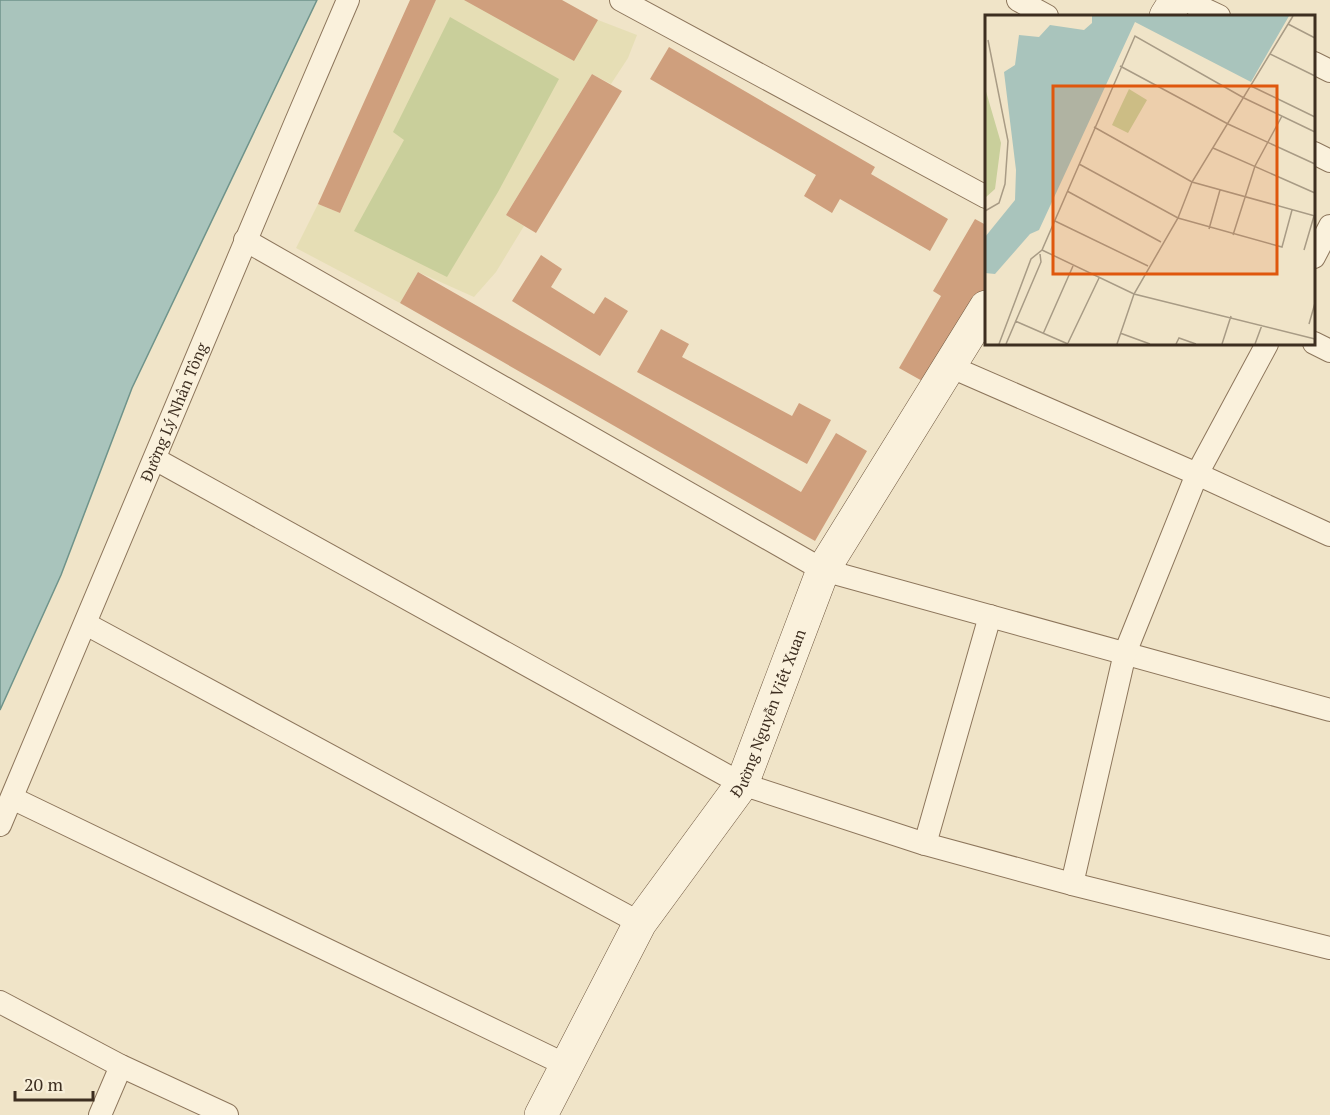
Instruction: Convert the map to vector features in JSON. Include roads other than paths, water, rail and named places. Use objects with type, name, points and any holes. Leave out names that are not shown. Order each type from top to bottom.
[{"type":"street","name":"Đường Lý Nhân Tông","points":[[0,825],[348,0]]},
{"type":"street","points":[[621,0],[985,196]]},
{"type":"street","points":[[1018,0],[1045,15]]},
{"type":"street","points":[[1167,15],[1176,0]]},
{"type":"street","points":[[1185,0],[1217,15]]},
{"type":"street","points":[[1315,64],[1330,71]]},
{"type":"street","points":[[1315,154],[1330,161]]},
{"type":"street","points":[[1315,255],[1330,226]]},
{"type":"street","points":[[245,240],[823,570],[1330,710]]},
{"type":"street","name":"Đường Nguyễn Viết Xuan","points":[[541,1115],[640,923],[742,784],[823,570],[985,310]]},
{"type":"street","points":[[1315,344],[1330,351]]},
{"type":"street","points":[[1072,884],[1125,653],[1197,474],[1267,345]]},
{"type":"street","points":[[950,366],[1197,474],[1330,536]]},
{"type":"street","points":[[155,459],[742,784],[924,844],[1072,884],[1330,948]]},
{"type":"street","points":[[924,844],[990,616]]},
{"type":"street","points":[[86,624],[640,923]]},
{"type":"street","points":[[12,798],[566,1065]]},
{"type":"street","points":[[0,1002],[121,1066],[227,1115]]},
{"type":"street","points":[[100,1115],[121,1066]]},
{"type":"water","points":[[0,0],[317,0],[132,388],[61,575],[0,710]]}]
